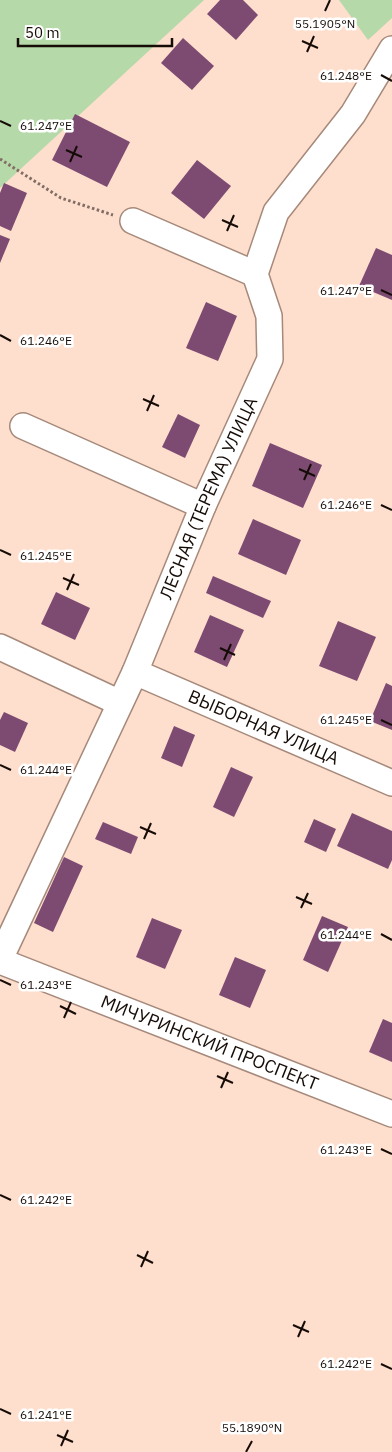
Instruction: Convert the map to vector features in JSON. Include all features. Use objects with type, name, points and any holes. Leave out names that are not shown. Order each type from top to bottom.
[{"type":"street","points":[[133,221],[255,274],[276,212],[352,114],[391,54]]},
{"type":"street","name":"ЛЕСНАЯ (ТЕРЕМА) УЛИЦА","points":[[0,960],[135,672],[203,506],[270,359],[269,316],[255,274]]},
{"type":"street","points":[[23,426],[203,506]]},
{"type":"street","points":[[0,648],[120,704]]},
{"type":"street","name":"ВЫБОРНАЯ УЛИЦА","points":[[135,672],[392,783]]},
{"type":"street","name":"МИЧУРИНСКИЙ ПРОСПЕКТ","points":[[0,960],[392,1114]]},
{"type":"path","points":[[0,159],[61,198],[133,221]]},
{"type":"green space","points":[[0,0],[204,0],[0,188]]},
{"type":"green space","points":[[339,0],[392,0],[392,18],[368,40]]},
{"type":"building","points":[[220,0],[243,0],[258,15],[236,40],[207,14]]},
{"type":"building","points":[[183,38],[214,66],[192,90],[161,63]]},
{"type":"building","points":[[75,114],[130,142],[107,187],[52,160]]},
{"type":"building","points":[[197,160],[231,186],[204,219],[171,193]]},
{"type":"building","points":[[4,183],[27,193],[11,231],[0,226],[0,193]]},
{"type":"building","points":[[0,235],[10,239],[0,263]]},
{"type":"building","points":[[376,248],[392,255],[392,300],[359,286]]},
{"type":"building","points":[[206,302],[237,316],[218,361],[186,348]]},
{"type":"building","points":[[178,414],[200,425],[185,458],[162,447]]},
{"type":"building","points":[[270,443],[322,465],[303,508],[252,486]]},
{"type":"building","points":[[253,519],[301,540],[286,575],[238,554]]},
{"type":"building","points":[[213,576],[271,601],[263,618],[206,593]]},
{"type":"building","points":[[56,592],[90,608],[75,640],[41,624]]},
{"type":"building","points":[[210,615],[244,630],[227,667],[194,652]]},
{"type":"building","points":[[338,621],[376,637],[357,681],[319,666]]},
{"type":"building","points":[[386,683],[392,686],[392,730],[370,721]]},
{"type":"building","points":[[4,712],[28,723],[15,752],[0,745],[0,720]]},
{"type":"building","points":[[174,726],[195,735],[182,767],[161,758]]},
{"type":"building","points":[[231,767],[253,777],[234,817],[213,807]]},
{"type":"building","points":[[352,813],[392,831],[392,860],[388,869],[337,846]]},
{"type":"building","points":[[314,819],[336,829],[326,852],[304,842]]},
{"type":"building","points":[[103,822],[138,837],[131,854],[95,839]]},
{"type":"building","points":[[64,857],[83,866],[53,932],[34,923]]},
{"type":"building","points":[[322,916],[348,927],[328,972],[303,960]]},
{"type":"building","points":[[152,918],[182,930],[165,969],[136,957]]},
{"type":"building","points":[[235,957],[266,970],[250,1008],[219,995]]},
{"type":"building","points":[[383,1019],[392,1023],[392,1062],[369,1052]]}]
